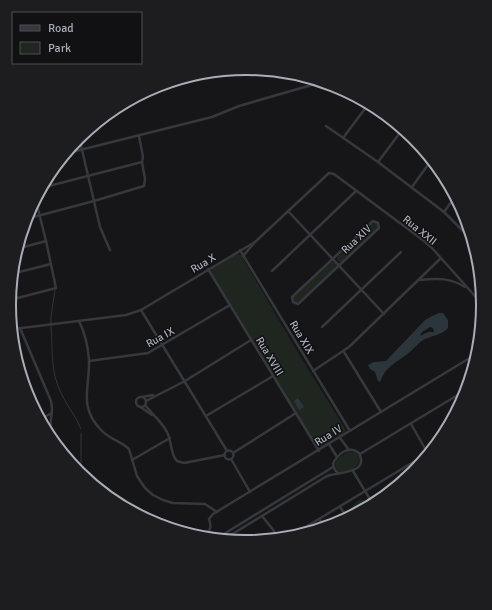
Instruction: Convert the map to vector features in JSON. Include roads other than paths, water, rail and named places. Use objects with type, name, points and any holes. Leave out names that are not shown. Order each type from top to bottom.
[{"type":"street","points":[[74,152],[212,118],[239,106],[312,85]]},
{"type":"street","points":[[343,138],[365,109]]},
{"type":"street","points":[[326,126],[412,187],[444,212],[464,232]]},
{"type":"street","points":[[378,162],[399,133]]},
{"type":"street","points":[[50,186],[140,162],[144,157],[139,136]]},
{"type":"street","points":[[81,144],[100,227],[110,250]]},
{"type":"street","points":[[34,217],[143,186],[145,184],[145,179],[140,162]]},
{"type":"street","points":[[412,187],[428,165]]},
{"type":"street","name":"Rua X","points":[[20,328],[126,315],[141,310],[255,242],[328,173],[332,173],[338,177]]},
{"type":"street","name":"Rua XXII","points":[[338,177],[424,241],[476,297]]},
{"type":"street","points":[[272,272],[356,191]]},
{"type":"street","points":[[444,212],[451,202]]},
{"type":"street","points":[[16,298],[56,288],[38,209]]},
{"type":"street","points":[[288,211],[340,265],[384,314]]},
{"type":"street","name":"Rua XIV","points":[[373,221],[378,222],[379,228],[340,265],[298,304],[292,302],[292,296],[333,258],[373,221]]},
{"type":"street","points":[[23,247],[46,241]]},
{"type":"street","points":[[243,256],[255,242]]},
{"type":"street","name":"Rua XIX","points":[[240,250],[350,431]]},
{"type":"street","points":[[322,327],[401,252]]},
{"type":"street","points":[[313,371],[344,352],[441,258]]},
{"type":"street","points":[[18,272],[50,264]]},
{"type":"street","name":"Rua XVIII","points":[[208,269],[319,451]]},
{"type":"street","points":[[419,280],[441,278],[451,280],[468,288]]},
{"type":"street","name":"Rua IX","points":[[89,361],[145,354],[164,345],[230,305]]},
{"type":"street","points":[[141,310],[164,345],[227,451],[231,451],[233,453]]},
{"type":"street","points":[[79,321],[86,337],[89,361],[86,397],[90,415],[101,430],[129,449],[140,481],[156,497],[173,503],[204,504],[217,512]]},
{"type":"street","points":[[20,328],[50,401],[52,414],[51,426]]},
{"type":"street","points":[[145,405],[146,401],[185,381],[252,340]]},
{"type":"street","points":[[344,352],[381,412]]},
{"type":"street","name":"Rua IV","points":[[217,512],[470,358]]},
{"type":"street","points":[[206,416],[273,376]]},
{"type":"street","points":[[154,416],[139,406],[136,403],[136,400],[138,398],[160,393]]},
{"type":"street","points":[[360,454],[457,396]]},
{"type":"street","points":[[142,397],[146,401]]},
{"type":"street","points":[[139,406],[145,405]]},
{"type":"street","points":[[145,405],[164,426],[170,438],[174,458],[179,462],[184,463],[225,455],[227,458],[231,458],[250,492]]},
{"type":"street","points":[[231,458],[233,457],[233,453],[296,413]]},
{"type":"street","points":[[45,417],[52,414]]},
{"type":"street","points":[[411,424],[426,448]]},
{"type":"street","points":[[132,460],[170,438]]},
{"type":"street","points":[[340,438],[348,450]]},
{"type":"street","points":[[329,444],[337,456]]},
{"type":"street","points":[[224,534],[333,466],[337,456],[348,450],[355,450],[360,454],[361,458],[359,465],[353,471],[327,476],[231,535]]},
{"type":"street","points":[[225,455],[227,451]]},
{"type":"street","points":[[305,527],[416,461]]},
{"type":"street","points":[[333,466],[338,473]]},
{"type":"street","points":[[353,471],[370,498]]},
{"type":"street","points":[[340,507],[344,513]]},
{"type":"street","points":[[207,532],[210,529],[211,523],[209,519],[212,514],[217,512]]},
{"type":"street","points":[[262,516],[276,533]]},
{"type":"street","points":[[319,519],[322,522]]},
{"type":"waterway","points":[[51,323],[55,290]]},
{"type":"waterway","points":[[51,326],[53,360],[57,385],[81,429]]},
{"type":"waterway","points":[[81,433],[81,466]]}]
